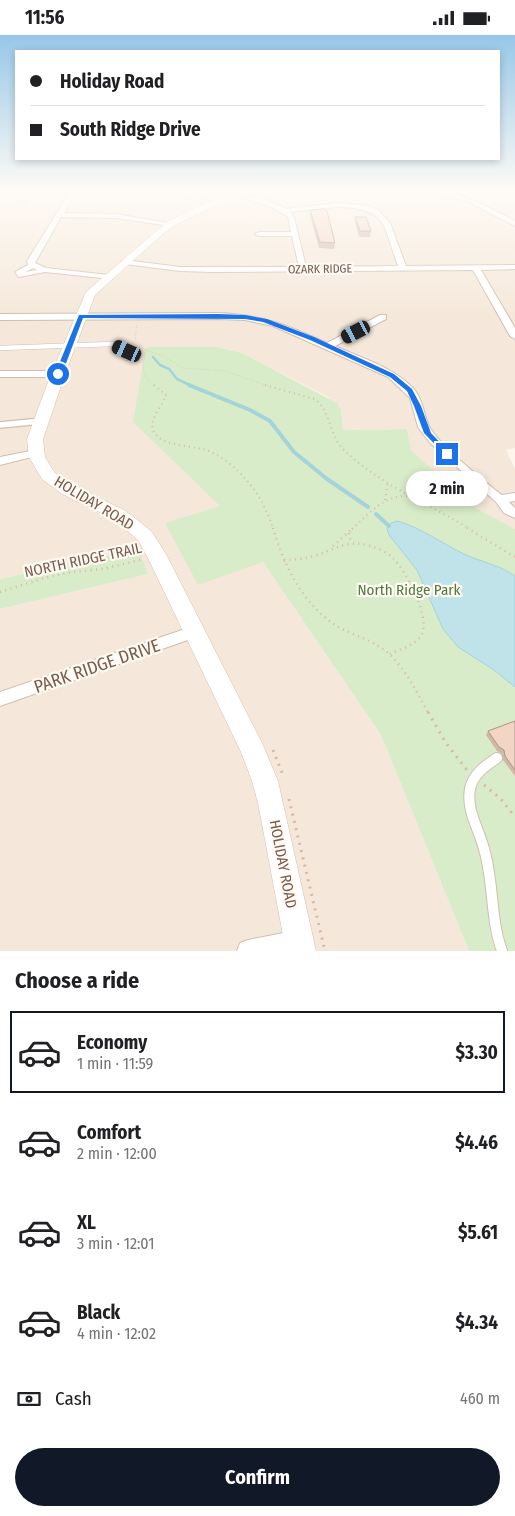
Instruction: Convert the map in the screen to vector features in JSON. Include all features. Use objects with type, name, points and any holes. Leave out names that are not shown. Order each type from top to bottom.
[{"type":"street","points":[[33,265],[31,261],[49,232]]},
{"type":"street","points":[[0,461],[35,453],[36,439],[41,421],[90,294],[161,232]]},
{"type":"street","points":[[389,232],[403,268]]},
{"type":"street","points":[[259,234],[295,234],[303,269]]},
{"type":"street","name":"OZARK RIDGE","points":[[126,262],[188,269],[515,267]]},
{"type":"street","points":[[44,269],[28,275],[22,275],[19,272],[33,265],[44,269],[109,277]]},
{"type":"street","points":[[476,268],[515,336]]},
{"type":"street","points":[[0,317],[245,317],[276,324],[384,371],[399,380],[415,398],[424,427],[434,441],[515,514]]},
{"type":"street","points":[[329,346],[383,317]]},
{"type":"street","points":[[0,374],[58,374]]},
{"type":"street","name":"HOLIDAY ROAD","points":[[35,453],[42,466],[56,482],[129,521],[145,536],[157,556],[253,751],[265,781],[300,946]]},
{"type":"street","points":[[500,499],[515,497]]},
{"type":"street","name":"PARK RIDGE DRIVE","points":[[0,699],[194,632]]},
{"type":"street","points":[[248,951],[300,946]]},
{"type":"lane","points":[[0,348],[113,345],[127,351],[126,358]]},
{"type":"lane","points":[[0,425],[41,421]]},
{"type":"lane","points":[[498,758],[474,776],[470,789],[470,806],[489,871],[492,922],[502,951]]},
{"type":"path","points":[[139,316],[134,339],[145,350],[161,355],[183,368],[225,371],[270,387],[314,399],[320,403],[333,435],[341,447],[356,461],[409,497],[466,527],[515,557]]},
{"type":"path","points":[[145,350],[143,373],[145,378],[166,395],[165,401],[153,421],[153,430],[164,441],[194,446],[212,453],[241,475],[268,511],[284,561],[322,615],[333,624],[372,643],[390,655],[405,672],[448,748],[474,776],[500,799],[515,817]]},
{"type":"path","points":[[385,499],[388,482]]},
{"type":"path","points":[[284,561],[316,555],[332,547],[385,499],[396,495],[409,497]]},
{"type":"path","points":[[349,533],[351,544]]},
{"type":"path","points":[[332,547],[351,544],[376,548],[392,558],[419,601],[424,623],[423,632],[411,645],[390,655]]},
{"type":"path","name":"NORTH RIDGE TRAIL","points":[[0,592],[44,577],[102,569],[157,556]]},
{"type":"shaded area","points":[[0,232],[515,232],[515,448],[506,450],[515,469],[515,529],[476,508],[411,450],[407,429],[343,430],[341,410],[328,397],[242,353],[218,347],[221,506],[263,562],[381,735],[469,951],[0,951],[0,609],[148,574],[139,549],[0,579]]},
{"type":"green space","name":"North Ridge Park","points":[[146,347],[218,347],[242,353],[337,403],[341,410],[343,430],[407,429],[411,450],[476,508],[515,529],[515,951],[469,951],[381,735],[263,562],[198,585],[165,523],[220,506],[133,422]]},
{"type":"green space","points":[[139,549],[148,574],[0,609],[0,579]]},
{"type":"water","points":[[397,521],[423,531],[464,554],[503,569],[515,576],[515,687],[494,670],[458,647],[443,629],[417,570],[389,535],[387,528],[391,523]]},
{"type":"building","points":[[317,232],[332,232],[335,243],[320,242]]},
{"type":"building","points":[[515,721],[515,770],[505,756],[504,750],[499,747],[488,731]]},
{"type":"waterway","points":[[153,357],[160,365],[169,369],[177,379],[192,386]]},
{"type":"waterway","points":[[189,385],[250,410],[270,421],[294,452],[327,479],[368,507]]},
{"type":"waterway","points":[[376,514],[389,526]]},
{"type":"route","points":[[58,374],[81,316],[245,317],[276,324],[312,338],[392,375],[410,390],[415,398],[427,433],[447,454]]}]
